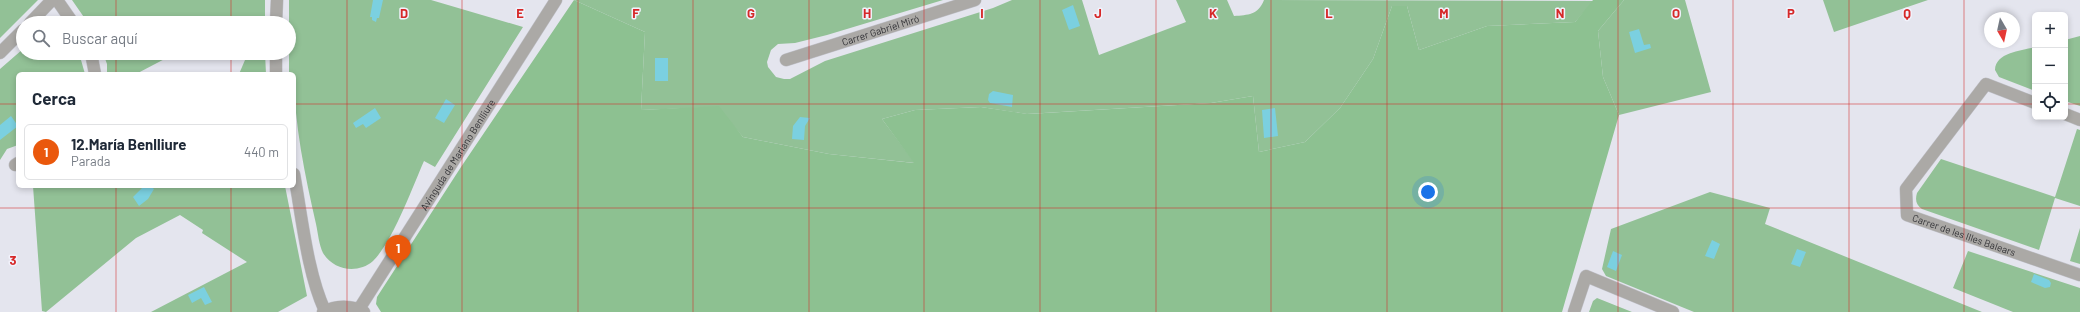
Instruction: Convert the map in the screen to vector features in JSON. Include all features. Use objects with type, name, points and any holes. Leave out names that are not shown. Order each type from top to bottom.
[{"type":"street","points":[[37,16],[52,0]]},
{"type":"street","points":[[57,0],[68,16]]},
{"type":"street","points":[[276,16],[277,0]]},
{"type":"street","name":"Avinguda de Mariano Benlliure","points":[[362,311],[556,0]]},
{"type":"street","name":"Carrer Gabriel Miró","points":[[786,60],[975,0]]},
{"type":"street","points":[[0,53],[16,37]]},
{"type":"street","points":[[93,60],[96,72]]},
{"type":"street","points":[[276,60],[276,72]]},
{"type":"street","name":"Carrer de les Illes Balears","points":[[2032,102],[1986,84],[1906,189],[1907,215],[2080,276]]},
{"type":"street","points":[[2068,115],[2080,120]]},
{"type":"street","points":[[296,184],[310,257],[320,301],[324,311],[336,307],[348,307],[362,311]]},
{"type":"street","points":[[1574,312],[1586,276],[1673,312]]},
{"type":"green space","points":[[0,0],[38,0],[22,16],[16,16],[16,22],[0,38]]},
{"type":"green space","points":[[72,0],[265,0],[265,16],[83,16]]},
{"type":"green space","points":[[289,0],[431,0],[523,27],[435,167],[424,161],[402,214],[380,253],[373,261],[360,268],[346,269],[333,264],[323,253],[320,246],[298,131],[296,112],[296,72],[289,72],[289,60],[296,60],[296,16],[289,16]]},
{"type":"green space","points":[[574,0],[943,0],[827,35],[795,43],[778,44],[771,50],[767,62],[768,67],[776,77],[784,79],[790,79],[825,61],[993,8],[1012,0],[1082,0],[1099,55],[1186,22],[1176,0],[1227,0],[1234,16],[1256,11],[1262,5],[1264,0],[1594,1],[1575,22],[1487,26],[1419,50],[1407,6],[1392,6],[1373,59],[1340,108],[1305,142],[1259,152],[1253,96],[1211,103],[1027,114],[981,107],[915,110],[882,119],[915,163],[829,154],[743,137],[717,107],[641,110],[645,32]]},
{"type":"green space","points":[[574,0],[645,32],[641,110],[719,106],[743,137],[829,154],[914,163],[882,119],[915,110],[981,107],[1028,114],[1211,103],[1253,96],[1259,152],[1305,142],[1340,108],[1373,59],[1392,6],[1407,6],[1419,50],[1487,26],[1575,22],[1593,0],[1624,0],[1598,31],[1603,77],[1619,115],[1562,312],[381,312],[376,304],[377,297],[461,167]]},
{"type":"green space","points":[[1624,0],[1685,0],[1711,92],[1619,115],[1603,77],[1598,31]]},
{"type":"green space","points":[[1823,0],[1928,0],[1834,32]]},
{"type":"green space","points":[[2080,36],[2080,106],[2068,102],[2068,39]]},
{"type":"green space","points":[[2032,48],[2032,90],[1999,77],[1995,70],[1996,64],[2000,59],[2016,51]]},
{"type":"green space","points":[[16,55],[16,60],[81,60],[84,72],[16,72],[16,146],[7,149],[0,160],[0,69]]},
{"type":"green space","points":[[106,60],[163,60],[140,72],[107,72]]},
{"type":"green space","points":[[245,60],[265,60],[266,72],[240,72]]},
{"type":"green space","points":[[2077,129],[2080,130],[2080,206],[2055,198],[2039,250],[1922,209],[1917,204],[1917,193],[1941,159],[2055,197]]},
{"type":"green space","points":[[33,188],[285,188],[307,296],[278,312],[151,312],[247,262],[202,233],[203,230],[180,215],[136,238],[46,312],[42,311]]},
{"type":"green space","points":[[1710,192],[1770,208],[1765,224],[1982,312],[1694,312],[1606,276],[1602,269],[1611,229]]},
{"type":"green space","points":[[2080,228],[2080,264],[2070,261]]},
{"type":"green space","points":[[1968,251],[2080,288],[2080,312],[2013,312],[1953,288]]},
{"type":"green space","points":[[1597,298],[1632,312],[1589,312],[1593,301]]},
{"type":"water","points":[[373,0],[383,0],[379,18],[377,18],[376,22],[372,20],[372,17],[370,17]]},
{"type":"water","points":[[1073,5],[1080,26],[1069,30],[1062,10]]},
{"type":"water","points":[[1639,29],[1644,45],[1650,44],[1651,48],[1635,53],[1629,32]]},
{"type":"water","points":[[655,58],[668,58],[668,81],[655,81]]},
{"type":"water","points":[[993,91],[1013,95],[1012,107],[990,103],[988,100],[989,94]]},
{"type":"water","points":[[446,99],[455,105],[444,123],[435,118]]},
{"type":"water","points":[[375,108],[381,118],[366,128],[363,124],[356,128],[353,123]]},
{"type":"water","points":[[1275,108],[1278,136],[1264,138],[1262,110]]},
{"type":"water","points":[[11,116],[16,123],[16,128],[0,140],[0,125]]},
{"type":"water","points":[[800,117],[810,118],[805,126],[804,140],[792,139],[793,126]]},
{"type":"water","points":[[142,188],[154,189],[148,199],[139,206],[133,197]]},
{"type":"water","points":[[1712,240],[1720,244],[1714,259],[1705,256]]},
{"type":"water","points":[[1797,249],[1806,252],[1800,267],[1791,264]]},
{"type":"water","points":[[1613,251],[1622,255],[1616,271],[1607,267]]},
{"type":"water","points":[[2034,274],[2049,280],[2051,283],[2050,287],[2045,288],[2031,282]]},
{"type":"water","points":[[204,287],[212,302],[205,305],[201,298],[192,303],[188,295]]},
{"type":"place","name":"12.María Benlliure","points":[[398,268]]}]
